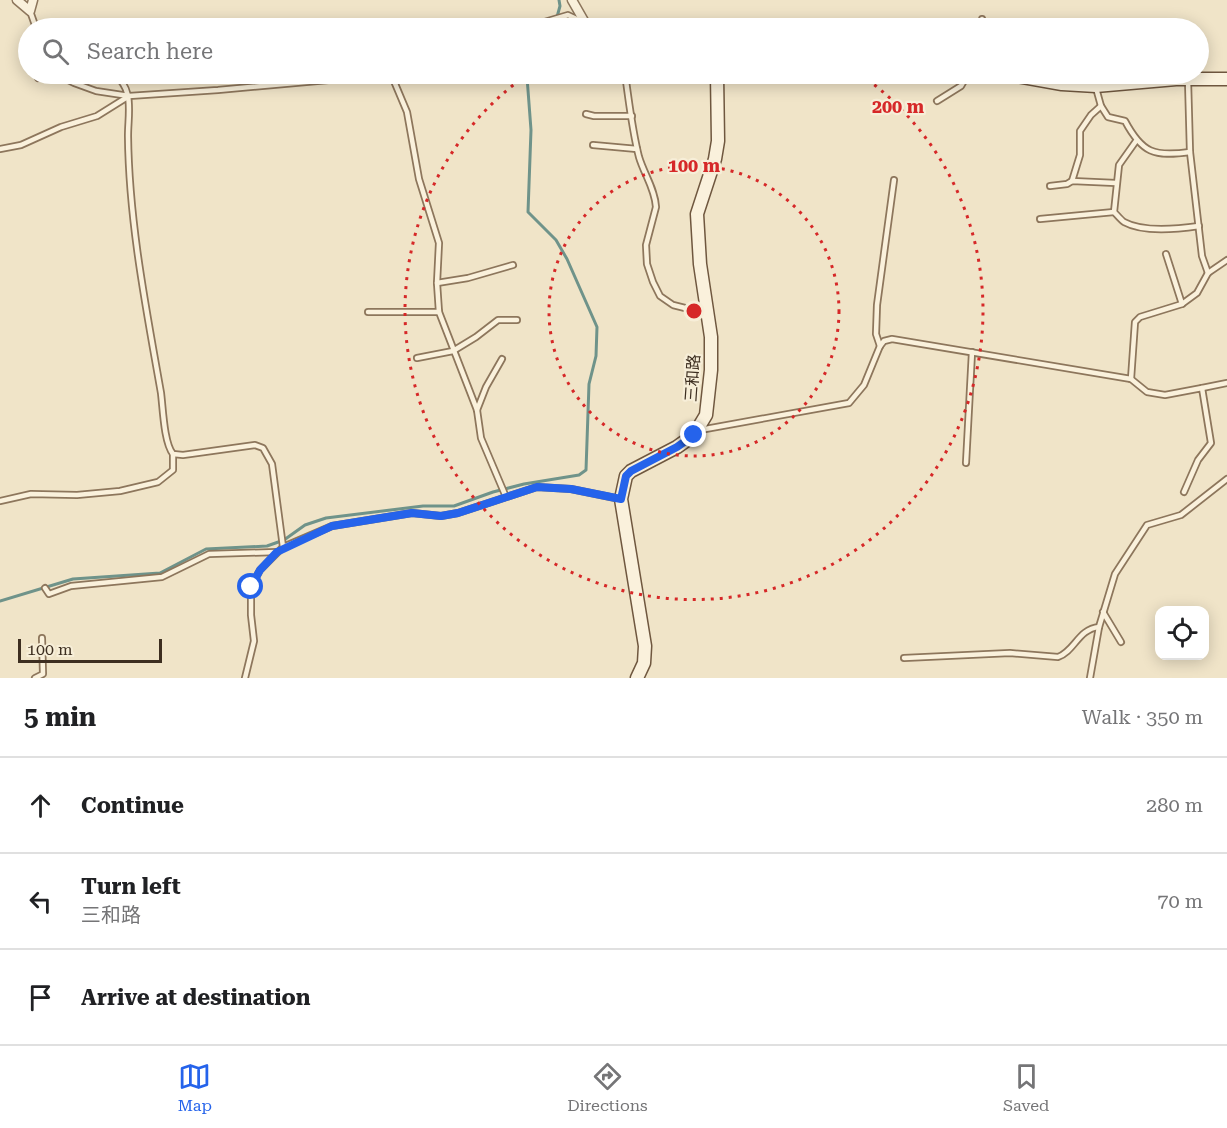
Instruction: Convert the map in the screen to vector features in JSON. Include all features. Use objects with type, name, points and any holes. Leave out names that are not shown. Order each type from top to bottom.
[{"type":"main road","points":[[1209,79],[1227,79]]},
{"type":"main road","name":"三和路","points":[[699,430],[706,415],[711,370],[711,337],[698,243],[697,214],[716,159],[717,84]]},
{"type":"main road","points":[[1062,84],[1096,86],[1127,84]]},
{"type":"main road","points":[[638,678],[644,663],[645,646],[621,499],[626,476],[631,471],[677,447],[699,430]]},
{"type":"street","points":[[18,0],[30,11],[33,0]]},
{"type":"street","points":[[572,0],[581,18]]},
{"type":"lane","points":[[30,11],[32,18]]},
{"type":"lane","points":[[554,18],[568,15],[573,18]]},
{"type":"lane","points":[[77,84],[96,91],[129,96],[273,84]]},
{"type":"lane","points":[[124,84],[129,96],[131,200],[138,263],[165,416],[168,449],[173,454],[183,455],[255,445],[263,448],[272,464],[283,547]]},
{"type":"lane","points":[[397,84],[407,112],[419,179],[439,243],[437,283],[439,312],[477,410],[481,438],[506,496]]},
{"type":"lane","points":[[627,84],[637,149],[642,168],[656,200],[646,245],[647,264],[653,282],[660,296],[673,304],[708,314]]},
{"type":"lane","points":[[937,101],[962,84]]},
{"type":"lane","points":[[1188,84],[1190,152],[1202,256],[1208,273]]},
{"type":"lane","points":[[1096,86],[1101,106],[1108,117],[1125,121],[1136,141],[1149,150],[1170,155],[1190,152]]},
{"type":"lane","points":[[0,149],[21,144],[61,127],[97,117],[129,96]]},
{"type":"lane","points":[[1072,181],[1080,155],[1080,131],[1091,115],[1101,106]]},
{"type":"lane","points":[[586,114],[632,116]]},
{"type":"lane","points":[[1136,141],[1119,165],[1114,212],[1124,222],[1148,229],[1199,226]]},
{"type":"lane","points":[[593,145],[637,149]]},
{"type":"lane","points":[[880,346],[876,334],[877,305],[894,180]]},
{"type":"lane","points":[[1050,186],[1067,184],[1072,181],[1116,183]]},
{"type":"lane","points":[[1040,219],[1114,212]]},
{"type":"lane","points":[[1166,254],[1182,304]]},
{"type":"lane","points":[[1131,379],[1135,322],[1140,317],[1182,304],[1197,293],[1208,273],[1227,260]]},
{"type":"lane","points":[[437,283],[468,278],[513,265]]},
{"type":"lane","points":[[368,312],[439,312]]},
{"type":"lane","points":[[417,358],[453,351],[476,337],[494,322],[517,320]]},
{"type":"lane","points":[[699,430],[849,403],[864,386],[880,346],[892,339],[1131,379],[1147,392],[1165,395],[1227,383]]},
{"type":"lane","points":[[966,463],[972,352]]},
{"type":"lane","points":[[477,410],[486,387],[502,359]]},
{"type":"lane","points":[[1184,492],[1197,460],[1211,443],[1202,388]]},
{"type":"lane","points":[[0,501],[32,494],[77,495],[120,490],[158,482],[173,470],[173,454]]},
{"type":"lane","points":[[1090,678],[1099,627],[1115,574],[1147,525],[1181,515],[1227,478]]},
{"type":"lane","points":[[245,678],[254,641],[251,587],[260,570],[283,547],[332,526],[412,513],[441,516],[458,513],[537,487],[571,489],[621,499]]},
{"type":"lane","points":[[45,588],[48,594],[71,586],[162,577],[209,554],[277,552]]},
{"type":"lane","points":[[1103,612],[1121,642]]},
{"type":"lane","points":[[904,658],[1010,652],[1058,657],[1065,655],[1089,628],[1099,627]]},
{"type":"lane","points":[[35,678],[43,674],[42,638]]},
{"type":"waterway","points":[[557,18],[559,0]]},
{"type":"waterway","points":[[0,601],[73,579],[160,573],[206,549],[267,546],[284,540],[305,525],[326,518],[423,506],[454,506],[493,492],[524,484],[579,475],[586,470],[589,384],[596,356],[597,327],[567,259],[556,240],[528,212],[531,130],[528,84]]},
{"type":"route","points":[[251,587],[260,570],[283,547],[332,526],[412,513],[441,516],[458,513],[537,487],[571,489],[621,499],[626,476],[631,471],[677,447],[694,435]]}]
